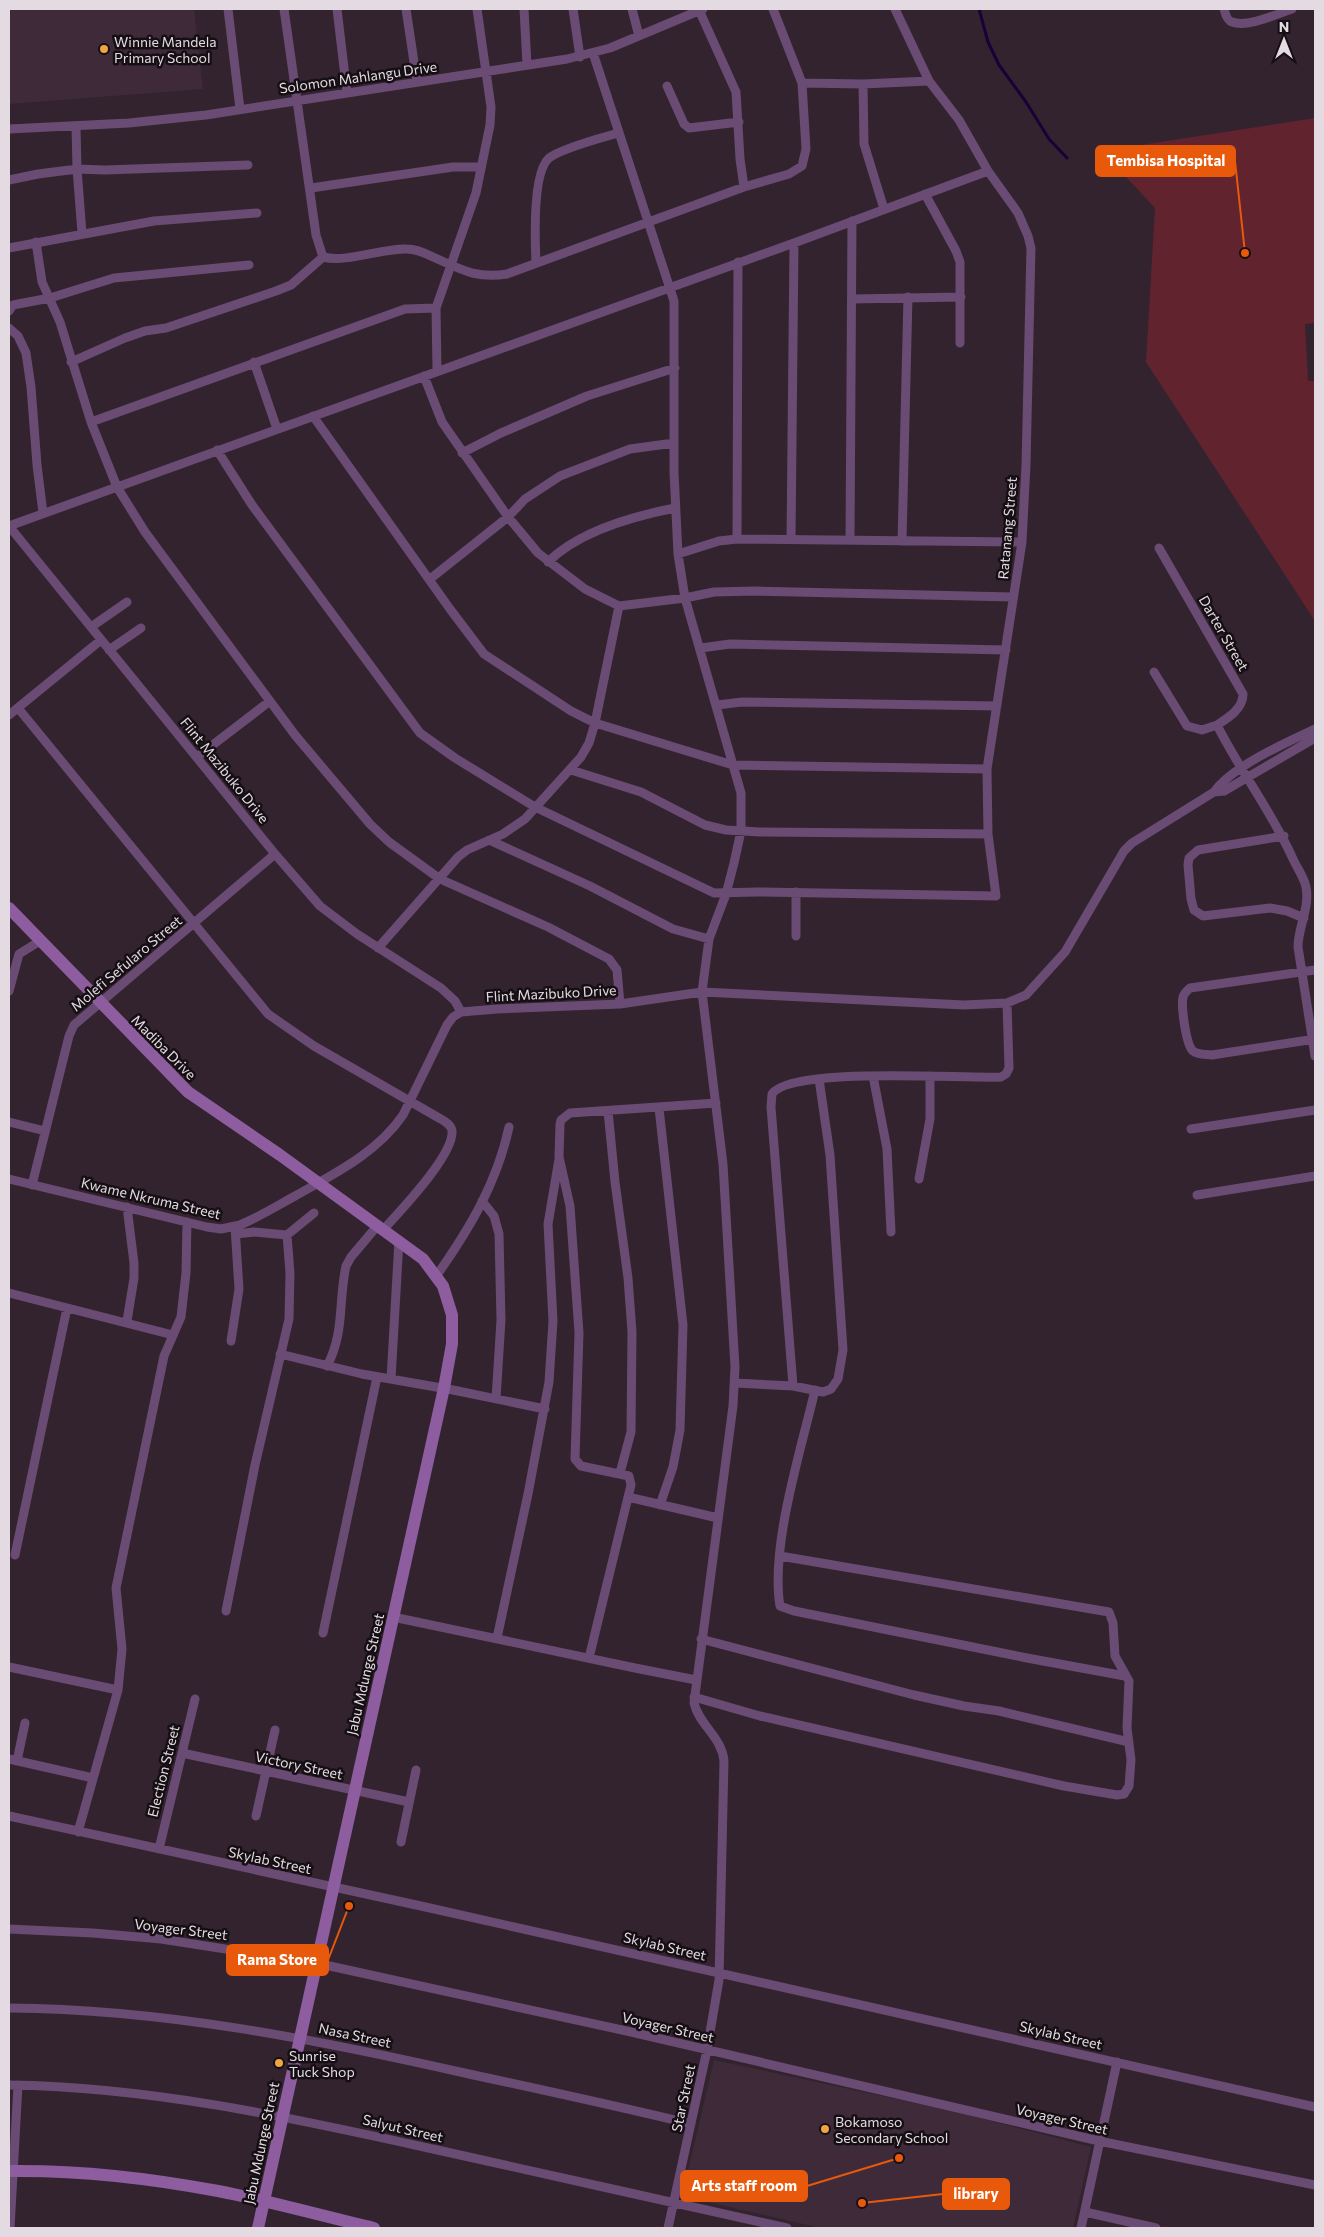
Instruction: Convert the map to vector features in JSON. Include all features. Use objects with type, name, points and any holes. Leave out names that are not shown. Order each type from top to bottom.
[{"type":"street","points":[[228,9],[240,109]]},
{"type":"street","points":[[284,9],[311,188],[316,235],[323,257]]},
{"type":"street","points":[[337,9],[347,93]]},
{"type":"street","points":[[406,9],[417,82]]},
{"type":"street","points":[[437,371],[436,308],[473,200],[490,125],[491,107],[477,9]]},
{"type":"street","points":[[524,9],[527,65]]},
{"type":"street","points":[[573,9],[580,57]]},
{"type":"street","points":[[632,9],[639,36]]},
{"type":"street","points":[[70,362],[145,331],[166,328],[291,285],[323,257],[340,258],[407,249],[426,254],[466,272],[485,276],[507,274],[744,187],[789,174],[802,166],[806,149],[802,83],[773,9]]},
{"type":"street","name":"Ratanang Street","points":[[796,892],[996,896],[988,834],[987,769],[1022,542],[1026,465],[1031,248],[1018,212],[988,171],[959,120],[928,81],[895,9]]},
{"type":"street","points":[[1224,9],[1228,19],[1232,22],[1265,18],[1292,9]]},
{"type":"street","points":[[696,10],[736,92],[740,160],[744,187]]},
{"type":"street","name":"Solomon Mahlangu Drive","points":[[9,129],[137,122],[486,73],[580,57],[610,48],[696,10]]},
{"type":"street","points":[[593,53],[649,222],[676,312],[674,443],[678,554],[685,598],[741,793],[740,831],[726,894],[709,939],[702,992],[716,1103],[729,1248],[735,1383],[694,1698],[769,1718],[1054,1784],[1117,1795],[1124,1794],[1129,1786],[1131,1760],[1127,1728],[1129,1681],[1115,1656],[1113,1623],[1111,1615],[1106,1610],[780,1556]]},
{"type":"street","points":[[802,83],[864,84],[928,81]]},
{"type":"street","points":[[864,84],[864,144],[884,209]]},
{"type":"street","points":[[667,86],[684,124],[689,128],[738,122]]},
{"type":"street","points":[[76,126],[82,233]]},
{"type":"street","points":[[536,263],[534,221],[541,172],[545,163],[557,154],[618,133]]},
{"type":"street","points":[[9,180],[77,169],[105,170],[248,165]]},
{"type":"street","points":[[311,188],[453,167],[481,167]]},
{"type":"street","points":[[9,526],[670,288],[988,171]]},
{"type":"street","points":[[925,194],[958,257],[961,269],[960,343]]},
{"type":"street","points":[[9,248],[154,221],[257,213]]},
{"type":"street","points":[[850,540],[852,221]]},
{"type":"street","points":[[36,242],[42,282],[60,322],[70,362],[117,487],[145,532],[270,701],[341,792],[389,842],[440,879],[548,927],[610,959],[617,970],[620,1004]]},
{"type":"street","points":[[791,539],[794,243]]},
{"type":"street","points":[[737,538],[738,262]]},
{"type":"street","points":[[9,312],[13,306],[50,298],[114,278],[248,264]]},
{"type":"street","points":[[902,541],[908,297]]},
{"type":"street","points":[[853,299],[961,297]]},
{"type":"street","points":[[91,422],[404,309],[436,308]]},
{"type":"street","points":[[9,328],[18,336],[26,353],[43,513]]},
{"type":"street","points":[[254,362],[278,429]]},
{"type":"street","points":[[462,453],[501,432],[587,396],[675,368]]},
{"type":"street","points":[[424,376],[442,422],[462,453],[525,538],[548,562],[585,589],[619,606],[685,598],[714,592],[756,591],[1013,597]]},
{"type":"street","points":[[313,416],[484,654],[571,711],[595,723],[733,765],[987,769]]},
{"type":"street","points":[[430,579],[508,517],[524,499],[560,476],[630,449],[674,443]]},
{"type":"street","points":[[216,450],[252,505],[420,733],[455,758],[535,807],[706,890],[726,894],[743,892],[796,892],[796,936]]},
{"type":"street","points":[[548,562],[560,550],[576,542],[642,515],[675,508]]},
{"type":"street","name":"Flint Mazibuko Drive","points":[[9,526],[44,566],[109,650],[320,906],[378,948],[449,994],[455,1000],[461,1012],[497,1008],[620,1004],[702,992],[964,1005],[1007,1003],[1020,999],[1030,991],[1065,952],[1124,851],[1132,843],[1214,792],[1219,784],[1241,768],[1315,729]]},
{"type":"street","points":[[678,554],[719,541],[737,538],[1022,542]]},
{"type":"street","name":"Darter Street","points":[[1159,548],[1244,694],[1239,708],[1217,725]]},
{"type":"street","points":[[91,627],[127,602]]},
{"type":"street","points":[[378,948],[458,857],[503,834],[524,819],[571,770],[589,743],[595,723],[619,606]]},
{"type":"street","points":[[109,650],[140,628]]},
{"type":"street","points":[[9,715],[101,640]]},
{"type":"street","points":[[700,648],[730,644],[1006,650]]},
{"type":"street","points":[[1154,672],[1187,726],[1202,730],[1217,725],[1241,768],[1284,836],[1306,887],[1304,918],[1298,932],[1301,972],[1314,1039],[1315,1056]]},
{"type":"street","points":[[197,757],[270,701]]},
{"type":"street","points":[[717,705],[742,702],[997,706]]},
{"type":"street","points":[[18,708],[268,1014],[301,1038],[446,1122],[452,1131],[438,1164],[424,1183],[351,1257],[346,1266],[340,1336],[335,1353],[327,1366]]},
{"type":"street","name":"Flint Mazibuko Drive","points":[[1214,792],[1224,791],[1315,738]]},
{"type":"street","points":[[571,770],[641,792],[705,825],[717,829],[740,831],[988,834]]},
{"type":"street","points":[[1284,836],[1198,850],[1189,858],[1191,899],[1194,910],[1204,916],[1270,908],[1287,911],[1304,918]]},
{"type":"street","points":[[490,840],[590,886],[672,929],[709,939]]},
{"type":"street","name":"Molefi Sefularo Street","points":[[32,1185],[69,1036],[76,1023],[276,854]]},
{"type":"street","name":"Madiba Drive","points":[[9,908],[188,1092],[319,1182]]},
{"type":"street","points":[[9,991],[19,954],[40,940]]},
{"type":"street","points":[[1314,1039],[1212,1055],[1198,1054],[1192,1051],[1186,1031],[1183,1000],[1184,993],[1190,988],[1315,970]]},
{"type":"street","points":[[793,1386],[771,1098],[774,1090],[819,1079],[873,1076],[1001,1077],[1006,1074],[1010,1060],[1007,1003]]},
{"type":"street","name":"Kwame Nkruma Street","points":[[9,1180],[214,1228],[235,1230],[348,1167],[396,1125],[410,1102],[447,1025],[453,1017],[461,1012]]},
{"type":"street","points":[[873,1076],[887,1149],[891,1232]]},
{"type":"street","points":[[919,1179],[930,1119],[930,1076]]},
{"type":"street","points":[[735,1383],[793,1386],[827,1392],[834,1386],[840,1371],[843,1350],[830,1155],[819,1079]]},
{"type":"street","points":[[497,1638],[545,1409],[553,1334],[548,1224],[559,1157],[560,1124],[565,1116],[570,1113],[716,1103]]},
{"type":"street","points":[[659,1108],[683,1325],[680,1430],[672,1467],[660,1505]]},
{"type":"street","points":[[1191,1130],[1315,1110]]},
{"type":"street","points":[[608,1111],[631,1318],[631,1432],[620,1473]]},
{"type":"street","points":[[9,1122],[45,1131]]},
{"type":"street","points":[[437,1275],[455,1248],[499,1168],[509,1127]]},
{"type":"street","points":[[559,1157],[570,1206],[578,1315],[579,1368],[576,1459],[581,1466],[628,1476],[631,1485],[589,1658]]},
{"type":"street","points":[[1197,1195],[1315,1176]]},
{"type":"street","name":"Jabu Mdunge Street","points":[[258,2228],[444,1388],[454,1327],[450,1303],[437,1275],[423,1259],[319,1182]]},
{"type":"street","points":[[482,1200],[494,1216],[499,1234],[502,1320],[496,1399]]},
{"type":"street","points":[[127,1207],[134,1270],[127,1321]]},
{"type":"street","points":[[231,1341],[239,1289],[235,1230],[287,1235],[314,1213]]},
{"type":"street","points":[[78,1832],[118,1690],[122,1641],[116,1588],[164,1356],[181,1317],[185,1284],[187,1222]]},
{"type":"street","points":[[226,1611],[289,1319],[290,1273],[287,1235]]},
{"type":"street","points":[[391,1379],[399,1240]]},
{"type":"street","points":[[9,1293],[127,1321],[173,1335]]},
{"type":"street","points":[[15,1555],[67,1308]]},
{"type":"street","points":[[280,1354],[327,1366],[545,1409]]},
{"type":"street","points":[[323,1633],[376,1376]]},
{"type":"street","points":[[815,1390],[787,1511],[780,1556],[779,1603],[783,1608],[978,1649],[1125,1676]]},
{"type":"street","points":[[628,1498],[718,1518]]},
{"type":"street","points":[[393,1616],[696,1680]]},
{"type":"street","points":[[701,1639],[914,1695],[964,1706],[999,1711],[1129,1742]]},
{"type":"street","points":[[9,1667],[118,1690]]},
{"type":"street","name":"Star Street","points":[[668,2228],[707,2050],[720,1972],[724,1761],[716,1738],[697,1711],[694,1698]]},
{"type":"street","name":"Election Street","points":[[159,1849],[195,1699]]},
{"type":"street","points":[[25,1723],[13,1760],[93,1778]]},
{"type":"street","points":[[256,1816],[275,1730]]},
{"type":"street","name":"Victory Street","points":[[182,1753],[409,1802]]},
{"type":"street","points":[[401,1842],[416,1770]]},
{"type":"street","name":"Skylab Street","points":[[9,1816],[720,1972],[1315,2106]]},
{"type":"street","name":"Voyager Street","points":[[9,1929],[85,1932],[161,1939],[316,1963],[707,2050],[1099,2141],[1315,2185]]},
{"type":"street","name":"Nasa Street","points":[[9,2008],[122,2014],[300,2038],[391,2056],[691,2124]]},
{"type":"street","points":[[1081,2228],[1117,2062]]},
{"type":"street","points":[[10,2228],[13,2085]]},
{"type":"street","name":"Salyut Street","points":[[13,2085],[143,2094],[283,2116],[787,2228]]},
{"type":"street","points":[[12,2171],[149,2179],[219,2191],[342,2225],[374,2228]]},
{"type":"street","points":[[1084,2212],[1156,2228]]},
{"type":"shaded area","name":"Winnie Mandela Primary School","points":[[9,9],[194,9],[203,89],[9,104]]},
{"type":"shaded area","points":[[1315,118],[1315,323],[1305,324],[1308,381],[1315,381],[1315,621],[1146,362],[1155,208],[1102,151]]},
{"type":"shaded area","name":"Bokamoso Secondary School","points":[[714,2060],[957,2112],[1091,2147],[1073,2228],[820,2228],[682,2196]]},
{"type":"waterway","points":[[979,9],[988,42],[999,65],[1026,102],[1049,139],[1067,158]]},
{"type":"place","name":"Winnie Mandela Primary School","points":[[104,49]]},
{"type":"place","name":"Tembisa Hospital","points":[[1245,253]]},
{"type":"place","name":"Rama Store","points":[[349,1906]]},
{"type":"place","name":"Sunrise Tuck Shop","points":[[279,2063]]},
{"type":"place","name":"Bokamoso Secondary School","points":[[825,2129]]},
{"type":"place","name":"Arts staff room","points":[[899,2158]]},
{"type":"place","name":"library","points":[[862,2203]]}]
